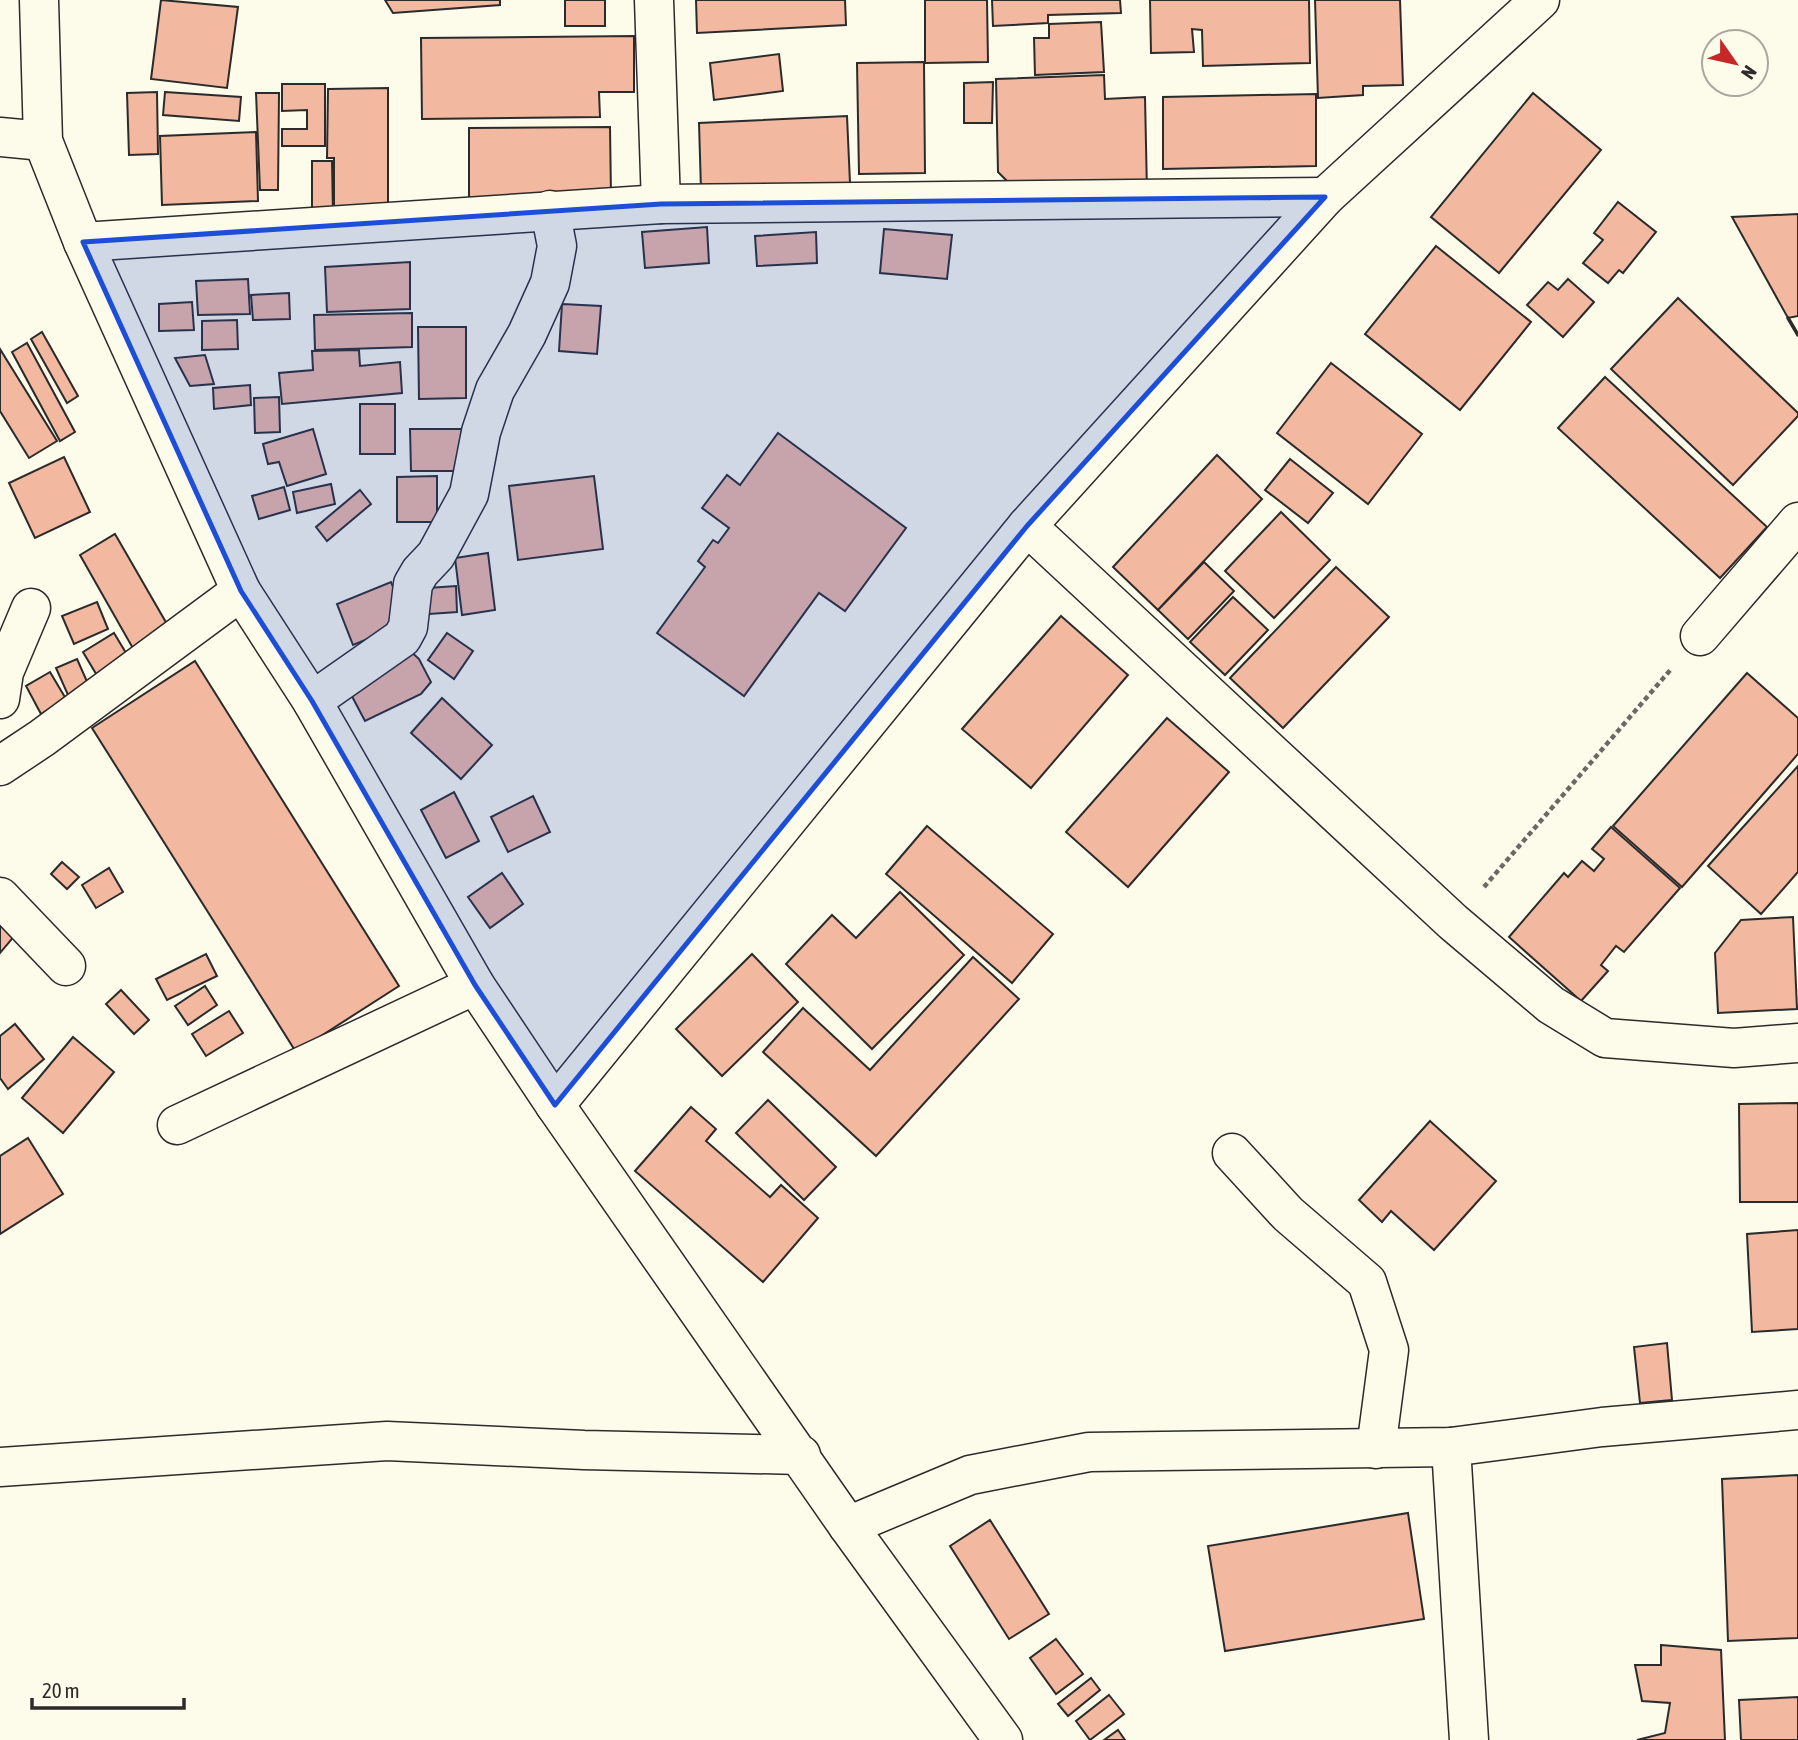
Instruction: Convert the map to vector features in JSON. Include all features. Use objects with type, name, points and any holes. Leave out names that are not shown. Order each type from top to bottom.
[{"type":"street","points":[[39,0],[43,141],[83,242],[241,591],[312,701],[475,985],[555,1105],[848,1526],[1003,1740]]},
{"type":"street","points":[[654,0],[661,204]]},
{"type":"street","points":[[555,1105],[1027,527],[1325,197],[1540,0]]},
{"type":"street","points":[[0,137],[43,141]]},
{"type":"street","points":[[83,242],[661,204],[1325,197]]},
{"type":"street","points":[[312,701],[402,638],[408,627],[413,584],[436,555],[469,494],[481,432],[495,390],[527,334],[550,283],[557,246],[550,210]]},
{"type":"street","points":[[1700,636],[1798,522]]},
{"type":"street","points":[[1027,527],[1453,922],[1551,1006],[1605,1038],[1734,1048],[1798,1044]]},
{"type":"street","points":[[0,766],[241,591]]},
{"type":"street","points":[[0,699],[4,673],[31,608]]},
{"type":"street","points":[[0,897],[66,966]]},
{"type":"street","points":[[177,1125],[475,985]]},
{"type":"street","points":[[1232,1153],[1288,1214],[1367,1282],[1389,1350],[1376,1449]]},
{"type":"street","points":[[848,1526],[970,1475],[1088,1452],[1451,1447],[1602,1427],[1798,1410]]},
{"type":"street","points":[[0,1468],[387,1441],[584,1450],[801,1455]]},
{"type":"street","points":[[1451,1447],[1469,1740]]},
{"type":"path","points":[[1453,922],[1700,636]]},
{"type":"highlighted area","points":[[1325,197],[1027,526],[555,1105],[475,985],[312,701],[241,591],[83,242],[661,204]]},
{"type":"building","points":[[161,0],[238,7],[227,88],[151,79]]},
{"type":"building","points":[[385,0],[500,0],[500,5],[393,13]]},
{"type":"building","points":[[565,0],[605,0],[605,26],[565,26]]},
{"type":"building","points":[[696,0],[845,0],[846,25],[697,33]]},
{"type":"building","points":[[925,0],[987,0],[988,62],[925,63]]},
{"type":"building","points":[[992,0],[1120,0],[1121,13],[1048,15],[1048,23],[993,26]]},
{"type":"building","points":[[1150,0],[1309,0],[1310,63],[1203,66],[1202,30],[1192,29],[1194,52],[1151,53]]},
{"type":"building","points":[[1315,0],[1400,0],[1403,85],[1363,86],[1363,95],[1318,98]]},
{"type":"building","points":[[1101,22],[1104,72],[1035,75],[1034,38],[1049,38],[1049,24]]},
{"type":"building","points":[[634,36],[634,92],[599,92],[600,117],[422,119],[421,38]]},
{"type":"building","points":[[779,54],[783,91],[714,100],[710,63]]},
{"type":"building","points":[[924,62],[925,173],[859,174],[857,63]]},
{"type":"building","points":[[1104,75],[1105,99],[1145,97],[1147,192],[1021,195],[998,172],[996,79]]},
{"type":"building","points":[[993,82],[992,123],[964,123],[964,83]]},
{"type":"building","points":[[282,84],[325,84],[325,146],[282,146],[282,129],[307,129],[307,110],[282,111]]},
{"type":"building","points":[[388,88],[388,214],[334,215],[334,158],[327,158],[328,89]]},
{"type":"building","points":[[157,92],[158,154],[129,155],[127,93]]},
{"type":"building","points":[[165,92],[241,97],[239,121],[163,115]]},
{"type":"building","points":[[256,93],[279,93],[278,190],[260,190]]},
{"type":"building","points":[[1533,93],[1601,150],[1499,273],[1431,217]]},
{"type":"building","points":[[1316,94],[1316,166],[1163,169],[1163,97]]},
{"type":"building","points":[[847,116],[850,183],[701,190],[699,123]]},
{"type":"building","points":[[610,127],[611,196],[469,198],[469,128]]},
{"type":"building","points":[[256,132],[258,201],[162,205],[160,136]]},
{"type":"building","points":[[312,161],[332,161],[333,215],[312,215]]},
{"type":"building","points":[[1618,202],[1656,232],[1623,273],[1619,270],[1608,283],[1583,263],[1603,240],[1594,233]]},
{"type":"building","points":[[1798,214],[1798,316],[1788,318],[1732,217]]},
{"type":"building","points":[[707,227],[709,263],[645,268],[642,232]]},
{"type":"building","points":[[884,229],[952,235],[947,279],[880,273]]},
{"type":"building","points":[[816,232],[817,263],[757,266],[755,236]]},
{"type":"building","points":[[1436,246],[1531,322],[1460,410],[1365,334]]},
{"type":"building","points":[[410,262],[410,309],[327,312],[325,267]]},
{"type":"building","points":[[248,279],[250,314],[198,315],[196,281]]},
{"type":"building","points":[[1568,279],[1594,302],[1563,337],[1527,305],[1548,282],[1558,290]]},
{"type":"building","points":[[289,293],[290,319],[253,320],[251,295]]},
{"type":"building","points":[[1678,298],[1798,413],[1733,485],[1611,369]]},
{"type":"building","points":[[192,302],[194,330],[159,331],[159,304]]},
{"type":"building","points":[[562,304],[601,306],[597,354],[559,351]]},
{"type":"building","points":[[412,313],[412,347],[315,350],[314,315]]},
{"type":"building","points":[[237,320],[238,349],[202,350],[202,321]]},
{"type":"building","points":[[418,327],[466,327],[466,398],[419,399]]},
{"type":"building","points":[[42,332],[78,396],[67,403],[31,339]]},
{"type":"building","points":[[27,343],[75,432],[60,441],[12,352]]},
{"type":"building","points":[[0,349],[57,441],[29,458],[0,411]]},
{"type":"building","points":[[359,350],[360,366],[400,362],[402,393],[282,404],[279,373],[313,370],[312,351]]},
{"type":"building","points":[[205,355],[214,384],[190,386],[175,358]]},
{"type":"building","points":[[1331,363],[1422,434],[1368,504],[1277,433]]},
{"type":"building","points":[[1605,377],[1767,527],[1720,578],[1558,428]]},
{"type":"building","points":[[250,385],[251,405],[214,409],[213,388]]},
{"type":"building","points":[[279,397],[280,432],[255,433],[254,398]]},
{"type":"building","points":[[360,404],[395,404],[395,454],[360,454]]},
{"type":"building","points":[[313,429],[326,474],[287,486],[279,462],[268,464],[263,444]]},
{"type":"building","points":[[410,429],[465,429],[465,471],[411,471]]},
{"type":"building","points":[[778,433],[906,528],[845,611],[819,593],[744,696],[657,633],[705,567],[698,561],[713,540],[718,543],[729,528],[702,508],[727,475],[740,485]]},
{"type":"building","points":[[1217,455],[1262,499],[1158,610],[1113,567]]},
{"type":"building","points":[[64,457],[90,512],[35,538],[9,483]]},
{"type":"building","points":[[1290,459],[1333,493],[1308,523],[1265,490]]},
{"type":"building","points":[[437,476],[437,522],[397,522],[397,477]]},
{"type":"building","points":[[594,476],[603,549],[518,560],[509,486]]},
{"type":"building","points":[[331,484],[335,504],[297,513],[293,492]]},
{"type":"building","points":[[284,487],[290,510],[259,519],[252,496]]},
{"type":"building","points":[[360,490],[371,504],[327,541],[316,527]]},
{"type":"building","points":[[1281,512],[1330,560],[1274,618],[1225,571]]},
{"type":"building","points":[[115,534],[175,638],[139,659],[80,555]]},
{"type":"building","points":[[488,553],[495,610],[462,615],[455,558]]},
{"type":"building","points":[[1204,562],[1234,591],[1188,639],[1158,610]]},
{"type":"building","points":[[1336,567],[1389,617],[1283,728],[1230,678]]},
{"type":"building","points":[[391,582],[407,623],[353,645],[337,604]]},
{"type":"building","points":[[456,586],[457,612],[415,615],[413,589]]},
{"type":"building","points":[[1233,597],[1268,630],[1225,675],[1190,642]]},
{"type":"building","points":[[97,602],[108,629],[74,644],[62,616]]},
{"type":"building","points":[[1061,616],[1128,675],[1031,788],[962,729]]},
{"type":"building","points":[[114,633],[132,663],[101,682],[83,652]]},
{"type":"building","points":[[447,633],[473,651],[454,679],[428,660]]},
{"type":"building","points":[[406,647],[419,659],[431,682],[421,694],[365,721],[346,685]]},
{"type":"building","points":[[77,659],[89,686],[68,695],[56,668]]},
{"type":"building","points":[[195,661],[399,986],[296,1052],[92,728]]},
{"type":"building","points":[[50,672],[66,699],[41,714],[26,686]]},
{"type":"building","points":[[1747,673],[1798,718],[1798,754],[1682,887],[1613,826]]},
{"type":"building","points":[[442,698],[492,745],[461,779],[411,733]]},
{"type":"building","points":[[1167,718],[1229,772],[1128,887],[1066,832]]},
{"type":"building","points":[[1798,766],[1798,872],[1761,914],[1708,866]]},
{"type":"building","points":[[454,792],[479,841],[446,858],[421,810]]},
{"type":"building","points":[[533,796],[550,832],[508,852],[491,817]]},
{"type":"building","points":[[927,826],[1053,934],[1012,983],[886,874]]},
{"type":"building","points":[[1611,827],[1680,888],[1624,952],[1616,946],[1601,965],[1608,971],[1581,1001],[1509,937],[1564,873],[1568,877],[1582,861],[1594,871],[1604,859],[1592,849]]},
{"type":"building","points":[[62,862],[79,877],[67,889],[51,874]]},
{"type":"building","points":[[109,868],[123,892],[96,908],[82,885]]},
{"type":"building","points":[[502,873],[523,904],[490,928],[468,897]]},
{"type":"building","points":[[900,892],[964,955],[872,1049],[786,964],[832,915],[856,938]]},
{"type":"building","points":[[0,909],[22,927],[0,953]]},
{"type":"building","points":[[1793,917],[1797,1009],[1718,1013],[1715,953],[1741,920]]},
{"type":"building","points":[[206,954],[217,976],[167,1000],[156,979]]},
{"type":"building","points":[[752,954],[798,1002],[722,1076],[676,1029]]},
{"type":"building","points":[[973,957],[1019,999],[876,1156],[763,1052],[803,1008],[870,1070]]},
{"type":"building","points":[[205,986],[217,1005],[188,1025],[175,1006]]},
{"type":"building","points":[[121,990],[149,1020],[134,1034],[106,1004]]},
{"type":"building","points":[[229,1011],[243,1033],[206,1056],[192,1034]]},
{"type":"building","points":[[15,1024],[44,1059],[8,1089],[0,1078],[0,1036]]},
{"type":"building","points":[[73,1037],[114,1072],[63,1133],[22,1098]]},
{"type":"building","points":[[768,1100],[836,1167],[804,1200],[736,1133]]},
{"type":"building","points":[[1798,1103],[1798,1202],[1740,1202],[1739,1104]]},
{"type":"building","points":[[691,1107],[716,1129],[706,1141],[770,1197],[781,1185],[818,1218],[763,1282],[635,1171]]},
{"type":"building","points":[[1430,1121],[1496,1181],[1434,1250],[1391,1211],[1382,1222],[1359,1200]]},
{"type":"building","points":[[28,1138],[63,1194],[0,1234],[0,1156]]},
{"type":"building","points":[[1798,1230],[1798,1329],[1752,1332],[1747,1234]]},
{"type":"building","points":[[1667,1343],[1672,1400],[1640,1403],[1634,1347]]},
{"type":"building","points":[[1798,1475],[1798,1638],[1728,1641],[1722,1479]]},
{"type":"building","points":[[1408,1513],[1424,1619],[1225,1651],[1208,1546]]},
{"type":"building","points":[[990,1520],[1049,1614],[1009,1639],[950,1546]]},
{"type":"building","points":[[1056,1639],[1083,1674],[1056,1694],[1030,1658]]},
{"type":"building","points":[[1661,1645],[1721,1650],[1725,1740],[1637,1740],[1665,1733],[1670,1703],[1642,1701],[1635,1665],[1661,1665]]},
{"type":"building","points":[[1091,1678],[1100,1690],[1068,1716],[1058,1704]]},
{"type":"building","points":[[1109,1695],[1124,1714],[1090,1740],[1076,1721]]},
{"type":"building","points":[[1798,1697],[1798,1740],[1741,1740],[1739,1700]]},
{"type":"building","points":[[1118,1730],[1125,1740],[1104,1740]]},
{"type":"wall","points":[[1788,318],[1798,335]]}]
